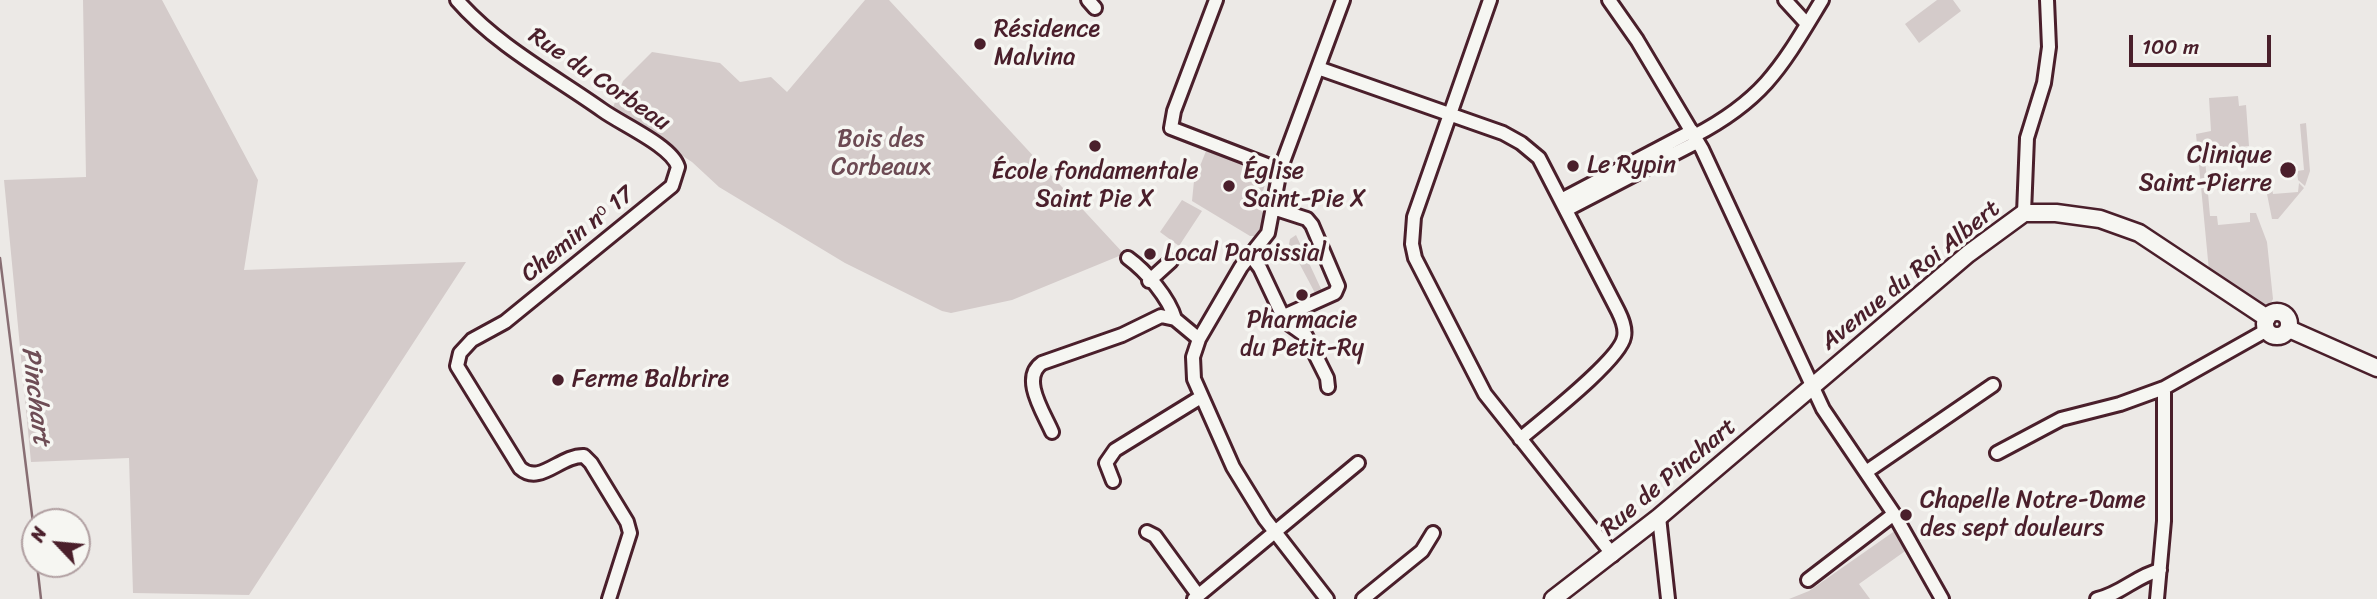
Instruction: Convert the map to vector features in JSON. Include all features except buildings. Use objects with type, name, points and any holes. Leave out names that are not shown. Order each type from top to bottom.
[{"type":"main road","name":"Avenue du Roi Albert","points":[[1812,388],[1968,254],[2024,213],[2056,213],[2100,219],[2139,233],[2267,324],[2272,313],[2283,314],[2288,319],[2289,329],[2377,368]]},
{"type":"main road","name":"Rue de Pinchart","points":[[1553,599],[1660,517],[1812,388]]},
{"type":"street","name":"Rue du Corbeau","points":[[457,0],[503,41],[616,120],[668,152],[675,158],[678,173]]},
{"type":"street","points":[[1216,0],[1174,111],[1171,128],[1280,170]]},
{"type":"street","points":[[1327,599],[1276,532],[1229,461],[1192,368],[1199,339],[1232,281],[1268,233],[1280,170],[1343,0]]},
{"type":"street","points":[[1490,0],[1414,217],[1413,251],[1485,394],[1613,555]]},
{"type":"street","points":[[1609,0],[1694,136],[1823,409],[1894,514],[1942,599]]},
{"type":"street","points":[[1785,0],[1807,24]]},
{"type":"street","points":[[1563,205],[1735,113],[1762,90],[1783,65],[1822,0]]},
{"type":"street","points":[[2024,213],[2027,138],[2045,83],[2049,47],[2047,0]]},
{"type":"street","points":[[1318,68],[1503,133],[1539,158],[1618,311],[1624,337],[1617,353],[1593,373],[1572,398],[1520,439]]},
{"type":"street","name":"Chemin nᵒ 17","points":[[609,599],[630,534],[627,522],[591,463],[584,456],[570,455],[537,475],[527,474],[520,468],[457,366],[460,353],[472,340],[499,325],[668,190],[678,173]]},
{"type":"street","points":[[1273,208],[1307,219],[1338,286],[1335,293],[1284,316]]},
{"type":"street","points":[[1251,256],[1286,323],[1306,336],[1327,378],[1328,387]]},
{"type":"street","points":[[1128,258],[1139,266],[1169,303],[1175,319]]},
{"type":"street","points":[[1150,281],[1171,261]]},
{"type":"street","points":[[1052,432],[1032,382],[1037,366],[1122,335],[1161,316],[1175,319],[1199,339]]},
{"type":"street","points":[[1997,453],[2061,419],[2164,388],[2267,324]]},
{"type":"street","points":[[1866,472],[1993,385]]},
{"type":"street","points":[[2157,599],[2164,521],[2164,388]]},
{"type":"street","points":[[1113,481],[1106,463],[1115,450],[1202,397]]},
{"type":"street","points":[[1147,532],[1156,536],[1196,597],[1358,463]]},
{"type":"street","points":[[1808,580],[1894,514]]},
{"type":"street","points":[[1660,517],[1668,599]]},
{"type":"street","points":[[1363,599],[1422,551],[1433,533]]},
{"type":"street","points":[[2097,599],[2111,596],[2145,574],[2160,570]]},
{"type":"green space","points":[[83,0],[162,0],[258,180],[244,270],[466,262],[249,595],[133,593],[129,458],[31,462],[4,180],[86,177]]},
{"type":"green space","name":"Bois des Corbeaux","points":[[865,0],[889,0],[1124,254],[1012,300],[951,313],[942,311],[845,263],[719,187],[692,162],[612,110],[623,81],[652,52],[720,63],[740,82],[771,77],[787,92]]},
{"type":"green space","points":[[1937,0],[1953,0],[1961,11],[1919,43],[1905,24]]},
{"type":"green space","points":[[2238,96],[2239,106],[2246,105],[2249,146],[2211,150],[2211,158],[2205,159],[2210,216],[2217,216],[2218,225],[2250,222],[2250,213],[2256,213],[2267,242],[2273,299],[2269,307],[2254,301],[2209,271],[2196,134],[2211,131],[2209,98]]},
{"type":"green space","points":[[2306,123],[2310,171],[2305,186],[2298,180],[2297,171],[2304,170],[2300,124]]},
{"type":"green space","points":[[1206,151],[1265,172],[1266,182],[1258,205],[1265,217],[1259,236],[1250,236],[1192,201],[1194,181]]},
{"type":"green space","points":[[2299,183],[2304,188],[2278,219],[2272,219],[2266,189],[2272,188],[2273,194],[2298,192]]},
{"type":"green space","points":[[1182,200],[1202,211],[1179,246],[1160,232]]},
{"type":"green space","points":[[1296,235],[1322,291],[1315,293],[1289,244],[1290,239]]},
{"type":"green space","points":[[1896,530],[1908,549],[1859,584],[1870,599],[1789,599],[1809,591]]},
{"type":"waterway","name":"Pinchart","points":[[0,258],[31,508]]},
{"type":"waterway","name":"Pinchart","points":[[39,578],[41,599]]},
{"type":"place","name":"Résidence Malvina","points":[[980,44]]},
{"type":"place","name":"École fondamentale Saint Pie X","points":[[1095,146]]},
{"type":"place","name":"Le Rypin","points":[[1573,166]]},
{"type":"place","name":"Clinique Saint-Pierre","points":[[2288,170]]},
{"type":"place","name":"Église Saint-Pie X","points":[[1229,186]]},
{"type":"place","name":"Local Paroissial","points":[[1150,254]]},
{"type":"place","name":"Pharmacie du Petit-Ry","points":[[1302,295]]},
{"type":"place","name":"Ferme Balbrire","points":[[558,380]]},
{"type":"place","name":"Chapelle Notre-Dame des sept douleurs","points":[[1906,515]]}]
